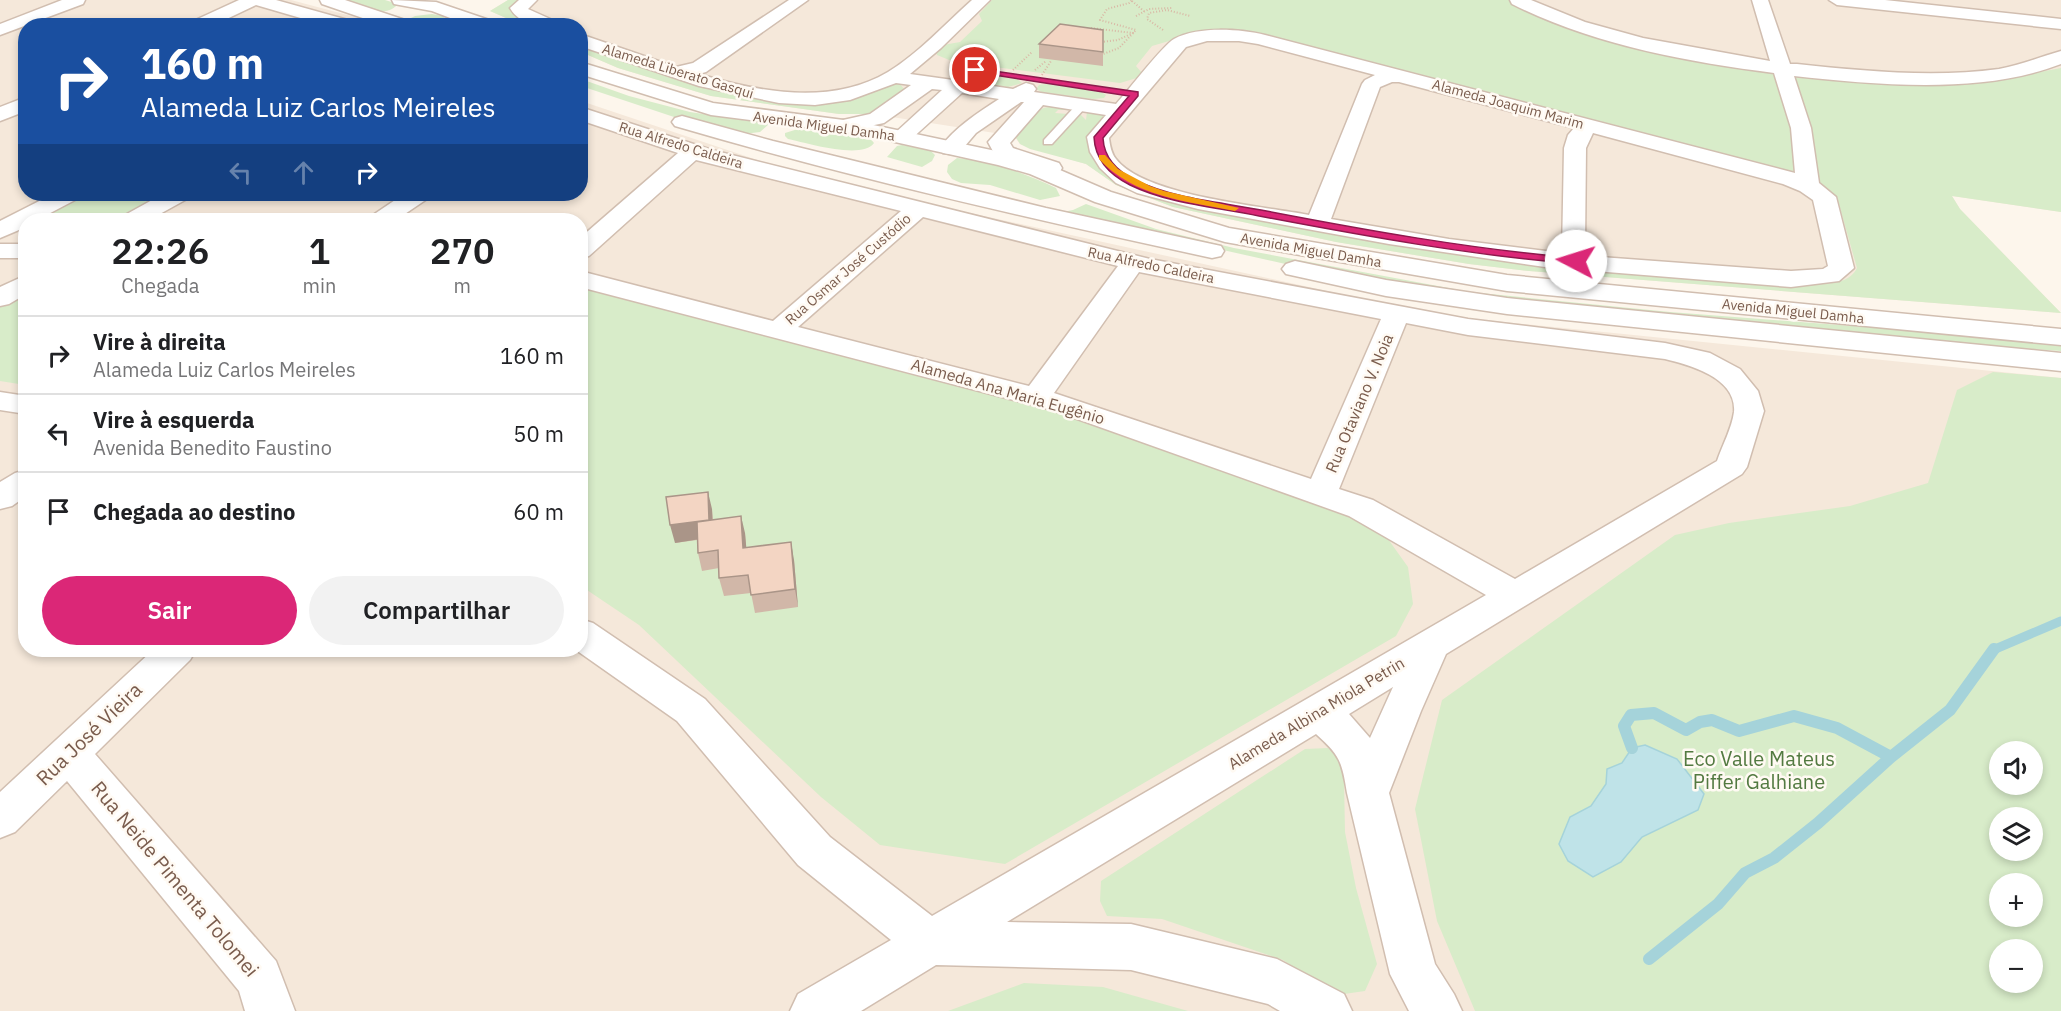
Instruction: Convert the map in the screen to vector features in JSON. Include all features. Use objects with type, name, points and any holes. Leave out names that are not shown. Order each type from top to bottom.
[{"type":"street","points":[[31,18],[77,0]]},
{"type":"street","points":[[215,18],[255,0],[321,18]]},
{"type":"street","points":[[328,0],[385,18]]},
{"type":"street","points":[[767,0],[796,2]]},
{"type":"street","points":[[888,80],[914,61],[982,0]]},
{"type":"street","points":[[1518,0],[1563,20],[1608,35],[1745,65],[1782,69],[1935,78],[1998,74],[2034,67],[2061,57]]},
{"type":"street","points":[[1200,28],[1180,43],[1098,137],[1103,159],[1115,171],[1133,183],[1161,194],[1317,224],[1511,255],[1791,279],[1830,276],[1842,268],[1837,247],[1824,197],[1808,186],[1798,119],[1760,0]]},
{"type":"street","points":[[1837,0],[1970,7],[2061,24]]},
{"type":"street","points":[[389,18],[412,1],[464,18]]},
{"type":"street","points":[[679,72],[699,68],[796,2]]},
{"type":"street","points":[[524,4],[521,12],[534,18]]},
{"type":"street","points":[[0,30],[18,23]]},
{"type":"street","name":"Alameda Joaquim Marim","points":[[1200,28],[1259,39],[1791,179],[1808,186]]},
{"type":"street","name":"Alameda Liberato Gasqui","points":[[588,43],[602,49],[754,95],[798,99],[845,94],[888,80]]},
{"type":"street","points":[[914,61],[951,73],[1030,86],[1082,105],[1121,111]]},
{"type":"street","name":"Avenida Miguel Damha","points":[[588,71],[711,109],[902,136],[1038,170],[1087,191],[1225,235],[1507,283],[2061,337]]},
{"type":"street","points":[[841,126],[877,119],[928,82],[951,73],[981,71]]},
{"type":"street","points":[[804,122],[784,126],[774,132],[772,143],[779,149],[859,158],[882,152],[902,136],[951,73]]},
{"type":"street","points":[[1317,224],[1372,84],[1388,77],[1400,76]]},
{"type":"street","points":[[888,80],[928,82]]},
{"type":"street","points":[[933,188],[932,176],[951,148],[969,129],[1030,86]]},
{"type":"street","points":[[1027,211],[1067,205],[1087,191],[1071,175],[1004,152],[1000,147],[999,142],[1030,86]]},
{"type":"street","points":[[1097,88],[1135,94]]},
{"type":"street","name":"Avenida Miguel Damha","points":[[588,93],[694,126],[933,188],[1027,211],[1374,286],[1447,298],[1586,315],[2061,362]]},
{"type":"street","points":[[0,115],[18,107]]},
{"type":"street","name":"Rua Alfredo Caldeira","points":[[588,116],[693,151],[1133,263],[1468,327],[1665,351],[1700,359],[1730,375]]},
{"type":"street","points":[[1576,261],[1574,246],[1575,148],[1579,135],[1589,125]]},
{"type":"street","points":[[588,243],[693,151]]},
{"type":"street","points":[[34,213],[56,201]]},
{"type":"street","points":[[145,213],[167,201]]},
{"type":"street","points":[[391,213],[409,201]]},
{"type":"street","name":"Rua Osmar José Custódio","points":[[778,330],[918,209]]},
{"type":"street","points":[[0,231],[18,221]]},
{"type":"street","points":[[0,251],[18,251]]},
{"type":"street","points":[[1036,396],[1133,263]]},
{"type":"street","name":"Alameda Ana Maria Eugênio","points":[[588,281],[1063,404],[1361,508],[1515,595]]},
{"type":"street","points":[[0,297],[18,287]]},
{"type":"street","name":"Rua Otaviano V. Noia","points":[[1321,494],[1397,314]]},
{"type":"street","name":"Alameda Albina Miola Petrin","points":[[815,1011],[1731,467],[1749,411],[1743,391],[1730,375]]},
{"type":"street","points":[[0,401],[18,404]]},
{"type":"street","points":[[0,498],[18,486]]},
{"type":"street","points":[[588,639],[691,710],[814,851],[931,943],[1131,947],[1277,982],[1327,1011]]},
{"type":"street","points":[[1368,793],[1401,711],[1432,645]]},
{"type":"street","name":"Rua José Vieira","points":[[0,819],[170,657]]},
{"type":"street","points":[[1319,711],[1344,734],[1362,758],[1368,793],[1414,974],[1437,1011]]},
{"type":"street","name":"Rua Neide Pimenta Tolomei","points":[[69,753],[259,978],[270,1011]]},
{"type":"lane","points":[[1048,142],[1082,105]]},
{"type":"path","points":[[1092,58],[1119,48],[1136,30],[1100,20],[1107,9],[1132,1],[1144,11],[1153,24],[1166,28]]},
{"type":"path","points":[[1136,16],[1144,11],[1173,8]]},
{"type":"path","points":[[1147,15],[1151,12],[1171,10],[1184,13],[1200,28]]},
{"type":"path","points":[[1091,27],[1134,33]]},
{"type":"path","points":[[1094,42],[1118,40],[1134,33]]},
{"type":"path","points":[[1030,86],[1051,61]]},
{"type":"shaded area","points":[[0,0],[291,0],[358,18],[18,18],[18,201],[588,201],[588,103],[775,166],[856,188],[1391,305],[1475,319],[2061,378],[2061,1011],[0,1011]]},
{"type":"shaded area","points":[[508,0],[2061,0],[2061,212],[1952,196],[1960,209],[2061,313],[1529,271],[1469,264],[1336,242],[1173,207],[1116,185],[1086,164],[1020,144],[1014,136],[866,113],[839,114],[711,96],[618,68],[588,55],[588,18],[506,18],[490,11]]},
{"type":"green space","points":[[334,0],[385,0],[398,4],[392,9],[376,12]]},
{"type":"green space","points":[[508,0],[519,0],[513,6],[533,18],[506,18],[490,11]]},
{"type":"green space","points":[[992,0],[1511,0],[1567,24],[1823,76],[2024,75],[2061,68],[2061,212],[1952,196],[1960,209],[2061,313],[1529,271],[1469,264],[1336,242],[1173,207],[1116,185],[1086,164],[1030,149],[1020,144],[1015,136],[1036,112],[1048,107],[1066,108],[1066,110],[1058,110],[1055,113],[1081,115],[1086,120],[1087,112],[1107,113],[1106,172],[1321,229],[1801,283],[1824,284],[1840,281],[1853,274],[1857,268],[1838,201],[1825,187],[1798,174],[1263,34],[1239,31],[1193,34],[1152,46],[1136,66],[1142,73],[1140,77],[1120,83],[954,62],[937,55],[936,51],[943,45],[960,42],[982,21],[979,14]]},
{"type":"green space","points":[[432,14],[445,18],[411,18]]},
{"type":"green space","points":[[588,43],[765,99],[893,84],[900,84],[904,89],[872,114],[839,114],[711,96],[618,68],[588,55]]},
{"type":"green space","points":[[991,76],[1017,79],[1022,83],[1008,87],[978,82],[980,78]]},
{"type":"green space","points":[[588,81],[629,96],[690,112],[769,124],[760,132],[744,134],[674,117],[588,88]]},
{"type":"green space","points":[[1053,83],[1100,91],[1106,95],[1104,98],[1093,99],[1042,92],[1036,89],[1039,85]]},
{"type":"green space","points":[[798,129],[847,136],[863,135],[868,136],[874,143],[868,148],[858,150],[834,149],[788,139],[785,136],[785,133]]},
{"type":"green space","points":[[897,146],[930,150],[935,155],[932,161],[922,167],[887,157]]},
{"type":"green space","points":[[957,158],[995,165],[1020,173],[1056,188],[1060,196],[1040,200],[990,185],[961,183],[952,179],[947,172],[948,165]]},
{"type":"green space","points":[[66,201],[151,201],[129,213],[43,213]]},
{"type":"green space","points":[[1086,204],[1156,229],[1234,248],[1470,292],[1670,312],[2061,342],[2061,351],[1957,344],[1592,311],[1312,270],[1058,213]]},
{"type":"green space","points":[[588,290],[1056,411],[1318,501],[1383,532],[1408,567],[1413,604],[1396,636],[1005,864],[880,845],[821,797],[639,625],[588,591]]},
{"type":"green space","points":[[18,294],[18,384],[0,381],[0,306]]},
{"type":"green space","name":"Eco Valle Mateus Piffer Galhiane","points":[[1993,372],[2061,378],[2061,1011],[1475,1011],[1437,921],[1415,809],[1442,700],[1675,535],[1729,523],[1850,506],[1928,483],[1957,390]]},
{"type":"green space","points":[[1328,748],[1348,766],[1344,780],[1345,832],[1356,888],[1377,964],[1365,991],[1337,995],[1283,960],[1162,919],[1107,916],[1100,901],[1101,881],[1305,749]]},
{"type":"green space","points":[[1024,983],[1103,987],[1188,1011],[948,1011]]},
{"type":"water","points":[[1645,745],[1677,759],[1704,794],[1698,810],[1642,837],[1621,862],[1593,877],[1568,861],[1559,844],[1570,817],[1591,806],[1606,784],[1607,769],[1622,763],[1632,748]]},
{"type":"building","points":[[1060,24],[1103,30],[1103,52],[1039,44]]},
{"type":"building","points":[[708,492],[709,520],[670,525],[666,497]]},
{"type":"building","points":[[741,516],[743,548],[791,542],[795,589],[751,595],[748,575],[719,578],[718,550],[698,553],[697,522]]},
{"type":"waterway","points":[[1993,650],[2061,621]]},
{"type":"waterway","points":[[1891,757],[1950,710],[1993,650]]},
{"type":"waterway","points":[[1632,748],[1624,726],[1631,715],[1654,713],[1686,730],[1700,722],[1712,720],[1739,731],[1794,716],[1837,728],[1891,757]]},
{"type":"waterway","points":[[1649,959],[1718,904],[1745,873],[1774,858],[1818,823],[1891,757]]},
{"type":"slow traffic","points":[[1102,157],[1115,171],[1133,183],[1161,194],[1235,208]]},
{"type":"route","points":[[975,70],[1135,94],[1098,137],[1099,149],[1103,159],[1115,171],[1133,183],[1161,194],[1331,227],[1511,255],[1576,261]]}]
